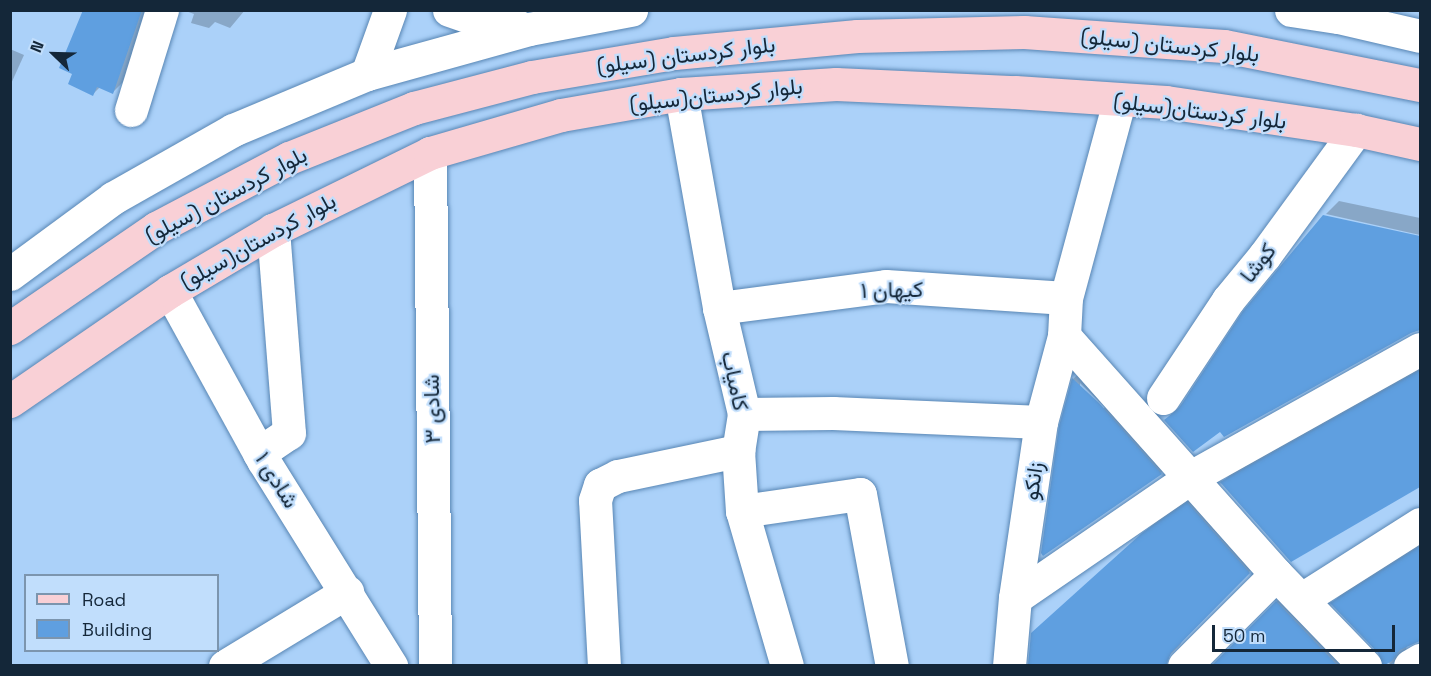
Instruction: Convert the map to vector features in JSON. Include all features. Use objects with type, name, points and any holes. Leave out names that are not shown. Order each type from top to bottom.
[{"type":"main road","name":"بلوار کردستان (سیلو)","points":[[10,328],[156,228],[289,158],[414,108],[532,77],[674,53],[857,36],[1024,32],[1224,46],[1420,85]]},
{"type":"main road","name":"بلوار کردستان(سیلو)","points":[[10,401],[170,291],[273,230],[430,153],[561,115],[681,94],[836,84],[1166,102],[1356,130],[1420,144]]},
{"type":"street","points":[[131,110],[162,10]]},
{"type":"street","points":[[367,74],[390,10]]},
{"type":"street","points":[[449,10],[483,22],[529,29]]},
{"type":"street","points":[[10,274],[113,198],[233,130],[367,74],[529,29],[631,10]]},
{"type":"street","points":[[1291,10],[1338,17],[1420,36]]},
{"type":"street","name":"کامیاب","points":[[681,94],[719,308],[744,414],[738,451],[742,511],[787,666]]},
{"type":"street","name":"زانکو","points":[[1009,666],[1015,598],[1041,422],[1064,336],[1065,298],[1119,101]]},
{"type":"street","name":"کوشا","points":[[1163,398],[1228,300],[1265,255],[1356,130]]},
{"type":"street","name":"شادی ۳","points":[[430,153],[435,666]]},
{"type":"street","points":[[259,453],[289,433],[273,230]]},
{"type":"street","name":"کیهان ۱","points":[[719,308],[886,286],[1065,298]]},
{"type":"street","name":"شادی ۱","points":[[170,291],[259,453],[391,666]]},
{"type":"street","points":[[1064,336],[1276,574],[1365,666]]},
{"type":"street","points":[[1015,598],[1191,477],[1420,350]]},
{"type":"street","points":[[744,414],[833,413],[1041,422]]},
{"type":"street","points":[[604,666],[595,500],[600,485],[618,476],[738,451]]},
{"type":"street","points":[[742,511],[860,494],[892,666]]},
{"type":"street","points":[[1302,599],[1420,524]]},
{"type":"street","points":[[1184,666],[1276,574]]},
{"type":"street","points":[[225,666],[347,592]]},
{"type":"street","points":[[1410,666],[1420,660]]},
{"type":"building","points":[[83,10],[142,10],[113,94],[97,87],[93,96],[68,84],[72,74],[59,68]]},
{"type":"building","points":[[1323,215],[1420,236],[1420,330],[1224,437],[1220,432],[1193,452],[1164,420],[1179,408],[1243,311]]},
{"type":"building","points":[[1420,370],[1420,487],[1291,562],[1220,482]]},
{"type":"building","points":[[1072,378],[1099,403],[1162,474],[1043,556],[1041,553],[1059,426]]},
{"type":"building","points":[[1187,502],[1250,573],[1171,653],[1166,666],[1028,666],[1031,633],[1142,533]]},
{"type":"building","points":[[1420,546],[1420,641],[1400,650],[1392,661],[1383,666],[1378,653],[1330,603]]},
{"type":"building","points":[[1276,601],[1338,666],[1211,666]]}]
